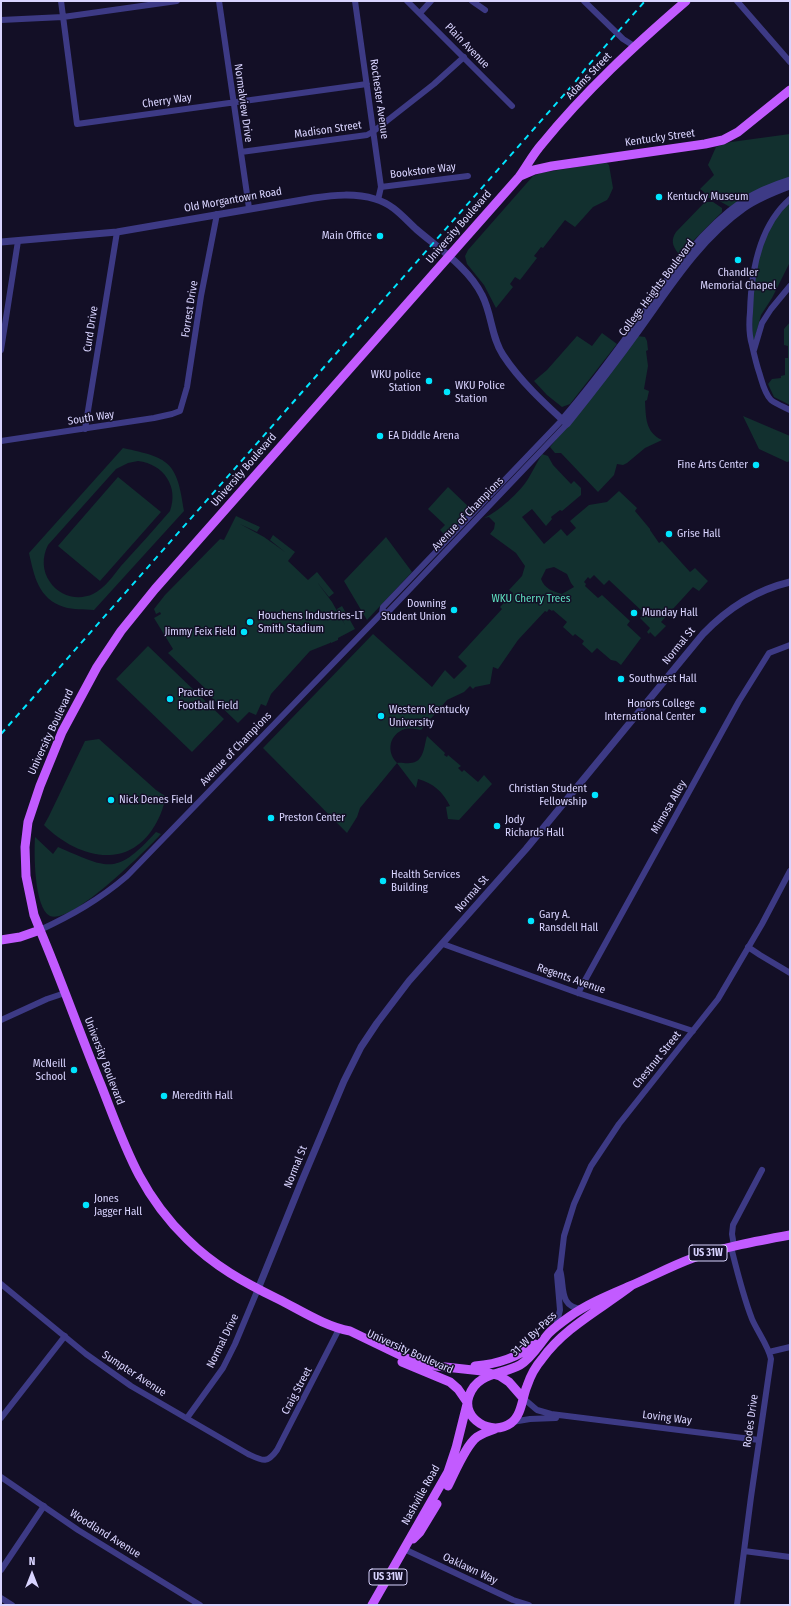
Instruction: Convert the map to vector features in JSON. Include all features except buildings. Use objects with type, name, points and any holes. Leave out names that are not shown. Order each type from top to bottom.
[{"type":"main road","name":"Adams Street","points":[[519,177],[541,145],[602,78],[634,46],[686,1]]},
{"type":"main road","name":"Kentucky Street","points":[[519,177],[534,170],[552,166],[705,144],[723,140],[738,132],[790,90]]},
{"type":"main road","name":"University Boulevard","points":[[467,1403],[458,1389],[450,1382],[347,1336],[339,1329],[258,1289],[224,1270],[196,1247],[169,1219],[149,1194],[124,1146],[40,930],[30,900],[26,876],[25,846],[28,822],[36,796],[56,746],[70,715],[94,673],[121,631],[155,589],[519,177]]},
{"type":"main road","points":[[1,940],[20,937],[40,930]]},
{"type":"main road","name":"31-W By-Pass","points":[[494,1374],[521,1365],[556,1326],[612,1292],[631,1286],[692,1258],[732,1246],[790,1235]]},
{"type":"main road","name":"31-W By-Pass","points":[[523,1398],[535,1368],[549,1350],[590,1315],[631,1286]]},
{"type":"main road","name":"University Boulevard","points":[[339,1329],[350,1331],[406,1358],[436,1366],[482,1371],[494,1374]]},
{"type":"main road","points":[[460,1368],[489,1365],[515,1358],[549,1333]]},
{"type":"main road","points":[[494,1374],[509,1382],[523,1398],[519,1413],[512,1422],[496,1428],[488,1427],[476,1421],[472,1416],[467,1403],[471,1389],[475,1384],[486,1376],[494,1374]]},
{"type":"main road","name":"Nashville Road","points":[[372,1605],[448,1472],[456,1448],[467,1403]]},
{"type":"main road","name":"Nashville Road","points":[[404,1549],[420,1532],[473,1440],[496,1428]]},
{"type":"street","points":[[61,1],[63,17]]},
{"type":"street","points":[[1,20],[63,17],[177,1]]},
{"type":"street","name":"Normalview Drive","points":[[219,1],[249,208]]},
{"type":"street","name":"Rochester Avenue","points":[[355,1],[381,187],[378,200]]},
{"type":"street","name":"Plain Avenue","points":[[407,1],[512,106]]},
{"type":"street","points":[[420,13],[430,1]]},
{"type":"street","points":[[472,1],[485,10]]},
{"type":"street","points":[[584,1],[620,36],[634,46]]},
{"type":"street","points":[[737,1],[790,62]]},
{"type":"street","name":"Cherry Way","points":[[63,17],[77,124],[367,84]]},
{"type":"street","name":"Madison Street","points":[[241,152],[367,135],[434,84],[464,57]]},
{"type":"street","name":"Bookstore Way","points":[[381,187],[468,176]]},
{"type":"street","name":"College Heights Boulevard","points":[[564,422],[686,255],[701,237],[744,201],[766,189],[790,180]]},
{"type":"street","name":"College Heights Boulevard","points":[[564,422],[621,354],[688,261],[708,239],[744,208],[765,196],[790,186]]},
{"type":"street","name":"Old Morgantown Road","points":[[1,242],[117,232],[249,208],[343,195],[363,196],[378,200],[397,210],[414,227],[449,256]]},
{"type":"street","points":[[790,199],[780,210],[770,225],[762,242],[754,269],[750,293],[752,345],[765,390],[770,399],[790,410]]},
{"type":"street","name":"Forrest Drive","points":[[182,408],[217,214]]},
{"type":"street","name":"Curd Drive","points":[[85,429],[117,232]]},
{"type":"street","points":[[1,350],[18,241]]},
{"type":"street","points":[[449,256],[472,280],[482,294],[486,303],[494,336],[502,354],[530,388],[564,422]]},
{"type":"street","points":[[754,351],[762,323],[771,309],[790,286]]},
{"type":"street","name":"South Way","points":[[1,442],[161,417],[176,413],[182,408]]},
{"type":"street","name":"Avenue of Champions","points":[[40,930],[84,908],[127,876],[382,613],[388,612],[564,422]]},
{"type":"street","name":"Normal St","points":[[258,1289],[320,1138],[354,1060],[385,1011],[409,981],[526,849],[703,634],[737,604],[790,582]]},
{"type":"street","name":"Mimosa Alley","points":[[578,992],[738,701],[769,653],[790,645]]},
{"type":"street","name":"Chestnut Street","points":[[582,1309],[574,1308],[566,1301],[560,1270],[564,1236],[571,1213],[591,1166],[619,1124],[718,999],[790,871]]},
{"type":"street","name":"Regents Avenue","points":[[443,944],[693,1031]]},
{"type":"street","points":[[748,947],[790,973]]},
{"type":"street","points":[[1,1020],[47,999],[65,993]]},
{"type":"street","points":[[762,1170],[733,1225],[732,1246],[749,1310],[757,1332],[769,1352],[790,1347]]},
{"type":"street","name":"Chestnut Street","points":[[556,1326],[560,1310],[556,1275],[560,1270]]},
{"type":"street","name":"Sumpter Avenue","points":[[1,1284],[91,1357],[131,1386],[248,1454],[260,1459],[268,1460]]},
{"type":"street","name":"Normal Drive","points":[[187,1418],[225,1364],[258,1289]]},
{"type":"street","name":"Craig Street","points":[[268,1460],[277,1450],[339,1329]]},
{"type":"street","points":[[1,1418],[65,1336]]},
{"type":"street","name":"Rodes Drive","points":[[737,1605],[770,1361],[769,1352]]},
{"type":"street","name":"Loving Way","points":[[523,1398],[537,1410],[551,1414],[759,1440]]},
{"type":"street","name":"Loving Way","points":[[512,1422],[530,1419],[574,1417]]},
{"type":"street","name":"Woodland Avenue","points":[[1,1477],[78,1530],[200,1605]]},
{"type":"street","points":[[1,1570],[44,1506]]},
{"type":"street","name":"Oaklawn Way","points":[[404,1549],[513,1600],[529,1605]]},
{"type":"street","points":[[744,1551],[790,1557]]},
{"type":"street","points":[[1,1598],[12,1605]]},
{"type":"green space","points":[[790,134],[790,177],[730,207],[714,198],[706,198],[702,194],[704,192],[700,189],[714,175],[708,165],[716,147],[731,142]]},
{"type":"green space","points":[[606,162],[609,165],[613,188],[607,200],[593,207],[575,227],[565,220],[543,248],[541,247],[534,256],[537,258],[520,280],[515,277],[510,284],[513,287],[496,308],[484,285],[467,264],[465,256],[468,250],[533,176],[541,173]]},
{"type":"green space","points":[[790,201],[790,262],[772,298],[761,315],[753,345],[752,314],[756,269],[771,226]]},
{"type":"green space","points":[[705,202],[713,202],[722,208],[722,212],[681,253],[678,253],[674,247],[674,235]]},
{"type":"green space","points":[[790,322],[790,405],[774,397],[768,384],[772,379],[781,378],[781,376],[785,375],[785,358],[788,358],[788,346],[784,345],[784,329]]},
{"type":"green space","points":[[602,333],[617,344],[570,404],[562,407],[547,395],[534,381],[547,370],[577,336],[592,346]]},
{"type":"green space","points":[[637,336],[645,337],[647,341],[648,350],[646,351],[648,366],[644,389],[649,391],[647,400],[645,401],[648,424],[652,433],[662,440],[645,448],[627,463],[623,465],[617,464],[614,475],[598,492],[561,453],[555,453],[550,447]]},
{"type":"green space","points":[[743,416],[790,436],[790,461],[787,462],[759,449]]},
{"type":"green space","points":[[123,448],[161,459],[168,464],[174,472],[178,481],[184,511],[94,610],[67,608],[48,598],[35,578],[29,553]],"holes":[[[138,461],[147,463],[162,472],[171,485],[172,502],[170,511],[108,582],[93,594],[75,597],[58,591],[47,578],[44,569],[44,559],[48,545],[116,469],[128,463]]]},
{"type":"green space","name":"WKU Cherry Trees","points":[[542,454],[548,456],[553,465],[571,484],[574,481],[581,488],[581,495],[562,511],[560,510],[551,517],[552,519],[546,526],[532,509],[522,517],[544,544],[561,529],[567,536],[576,528],[570,521],[589,505],[607,502],[619,491],[637,508],[635,511],[659,543],[662,541],[690,572],[695,568],[708,581],[699,591],[693,587],[661,622],[666,626],[655,637],[650,632],[649,634],[647,632],[650,628],[640,618],[644,613],[609,580],[604,585],[594,575],[590,579],[588,577],[584,582],[586,584],[585,586],[598,598],[602,595],[630,621],[627,625],[641,638],[621,665],[616,661],[611,660],[597,648],[592,653],[582,644],[584,641],[575,634],[573,636],[563,627],[567,622],[553,610],[552,611],[549,609],[547,612],[545,611],[518,640],[498,669],[493,667],[490,684],[475,687],[473,689],[470,686],[464,692],[447,700],[421,730],[405,729],[395,735],[390,749],[397,763],[360,808],[357,817],[347,833],[263,748],[373,634],[432,687],[445,670],[454,679],[467,666],[458,657],[502,609],[500,607],[513,593],[509,590],[522,576],[525,566],[516,553],[490,534],[494,529],[495,523],[489,517],[484,518],[502,506],[520,490]],"holes":[[[554,567],[567,574],[574,587],[562,594],[549,589],[541,579],[546,569]]]},
{"type":"green space","points":[[118,477],[161,512],[100,581],[58,546]]},
{"type":"green space","points":[[448,487],[472,510],[447,537],[440,530],[445,525],[428,509]]},
{"type":"green space","name":"Houchens Industries-LT Smith Stadium","points":[[236,516],[260,527],[257,532],[240,524],[264,537],[285,552],[270,540],[273,535],[295,552],[288,561],[308,580],[317,572],[334,593],[329,597],[317,582],[332,602],[345,625],[337,609],[342,606],[355,629],[338,638],[338,640],[310,651],[271,694],[266,706],[261,704],[256,715],[249,712],[238,723],[209,695],[210,693],[168,653],[173,649],[154,618],[161,614],[160,612],[156,614],[154,609],[165,595],[220,539],[224,540]]},
{"type":"green space","points":[[386,537],[412,572],[367,620],[344,581]]},
{"type":"green space","name":"Practice Football Field","points":[[148,646],[224,719],[192,752],[116,679]]},
{"type":"green space","points":[[427,736],[445,753],[444,755],[447,757],[448,755],[461,766],[458,768],[462,772],[464,770],[478,782],[484,775],[492,784],[459,820],[448,819],[446,807],[450,806],[441,792],[433,786],[418,779],[416,788],[397,763],[415,762],[418,760],[423,753]]},
{"type":"green space","name":"Nick Denes Field","points":[[99,739],[156,790],[165,796],[161,814],[152,830],[140,843],[127,851],[113,855],[84,851],[56,836],[44,825],[85,741]]},
{"type":"green space","points":[[156,832],[161,834],[125,869],[91,898],[75,909],[60,916],[50,916],[45,911],[41,903],[36,880],[35,837],[53,854],[58,847],[101,864],[111,864],[121,862],[131,856]]},
{"type":"railway","points":[[1,734],[645,1]]},
{"type":"place","name":"Kentucky Museum","points":[[659,197]]},
{"type":"place","name":"Main Office","points":[[380,236]]},
{"type":"place","name":"Chandler Memorial Chapel","points":[[738,260]]},
{"type":"place","name":"WKU police Station","points":[[429,381]]},
{"type":"place","name":"WKU Police Station","points":[[447,392]]},
{"type":"place","name":"EA Diddle Arena","points":[[380,436]]},
{"type":"place","name":"Fine Arts Center","points":[[756,465]]},
{"type":"place","name":"Grise Hall","points":[[669,534]]},
{"type":"place","name":"Downing Student Union","points":[[454,610]]},
{"type":"place","name":"Munday Hall","points":[[634,613]]},
{"type":"place","name":"Houchens Industries-LT Smith Stadium","points":[[250,622]]},
{"type":"place","name":"Jimmy Feix Field","points":[[244,632]]},
{"type":"place","name":"Southwest Hall","points":[[621,679]]},
{"type":"place","name":"Practice Football Field","points":[[170,699]]},
{"type":"place","name":"Honors College International Center","points":[[703,710]]},
{"type":"place","name":"Western Kentucky University","points":[[381,716]]},
{"type":"place","name":"Christian Student Fellowship","points":[[595,795]]},
{"type":"place","name":"Nick Denes Field","points":[[111,800]]},
{"type":"place","name":"Preston Center","points":[[271,818]]},
{"type":"place","name":"Jody Richards Hall","points":[[497,826]]},
{"type":"place","name":"Health Services Building","points":[[383,881]]},
{"type":"place","name":"Gary A. Ransdell Hall","points":[[531,921]]},
{"type":"place","name":"McNeill School","points":[[74,1070]]},
{"type":"place","name":"Meredith Hall","points":[[164,1096]]},
{"type":"place","name":"Jones Jagger Hall","points":[[86,1205]]}]
